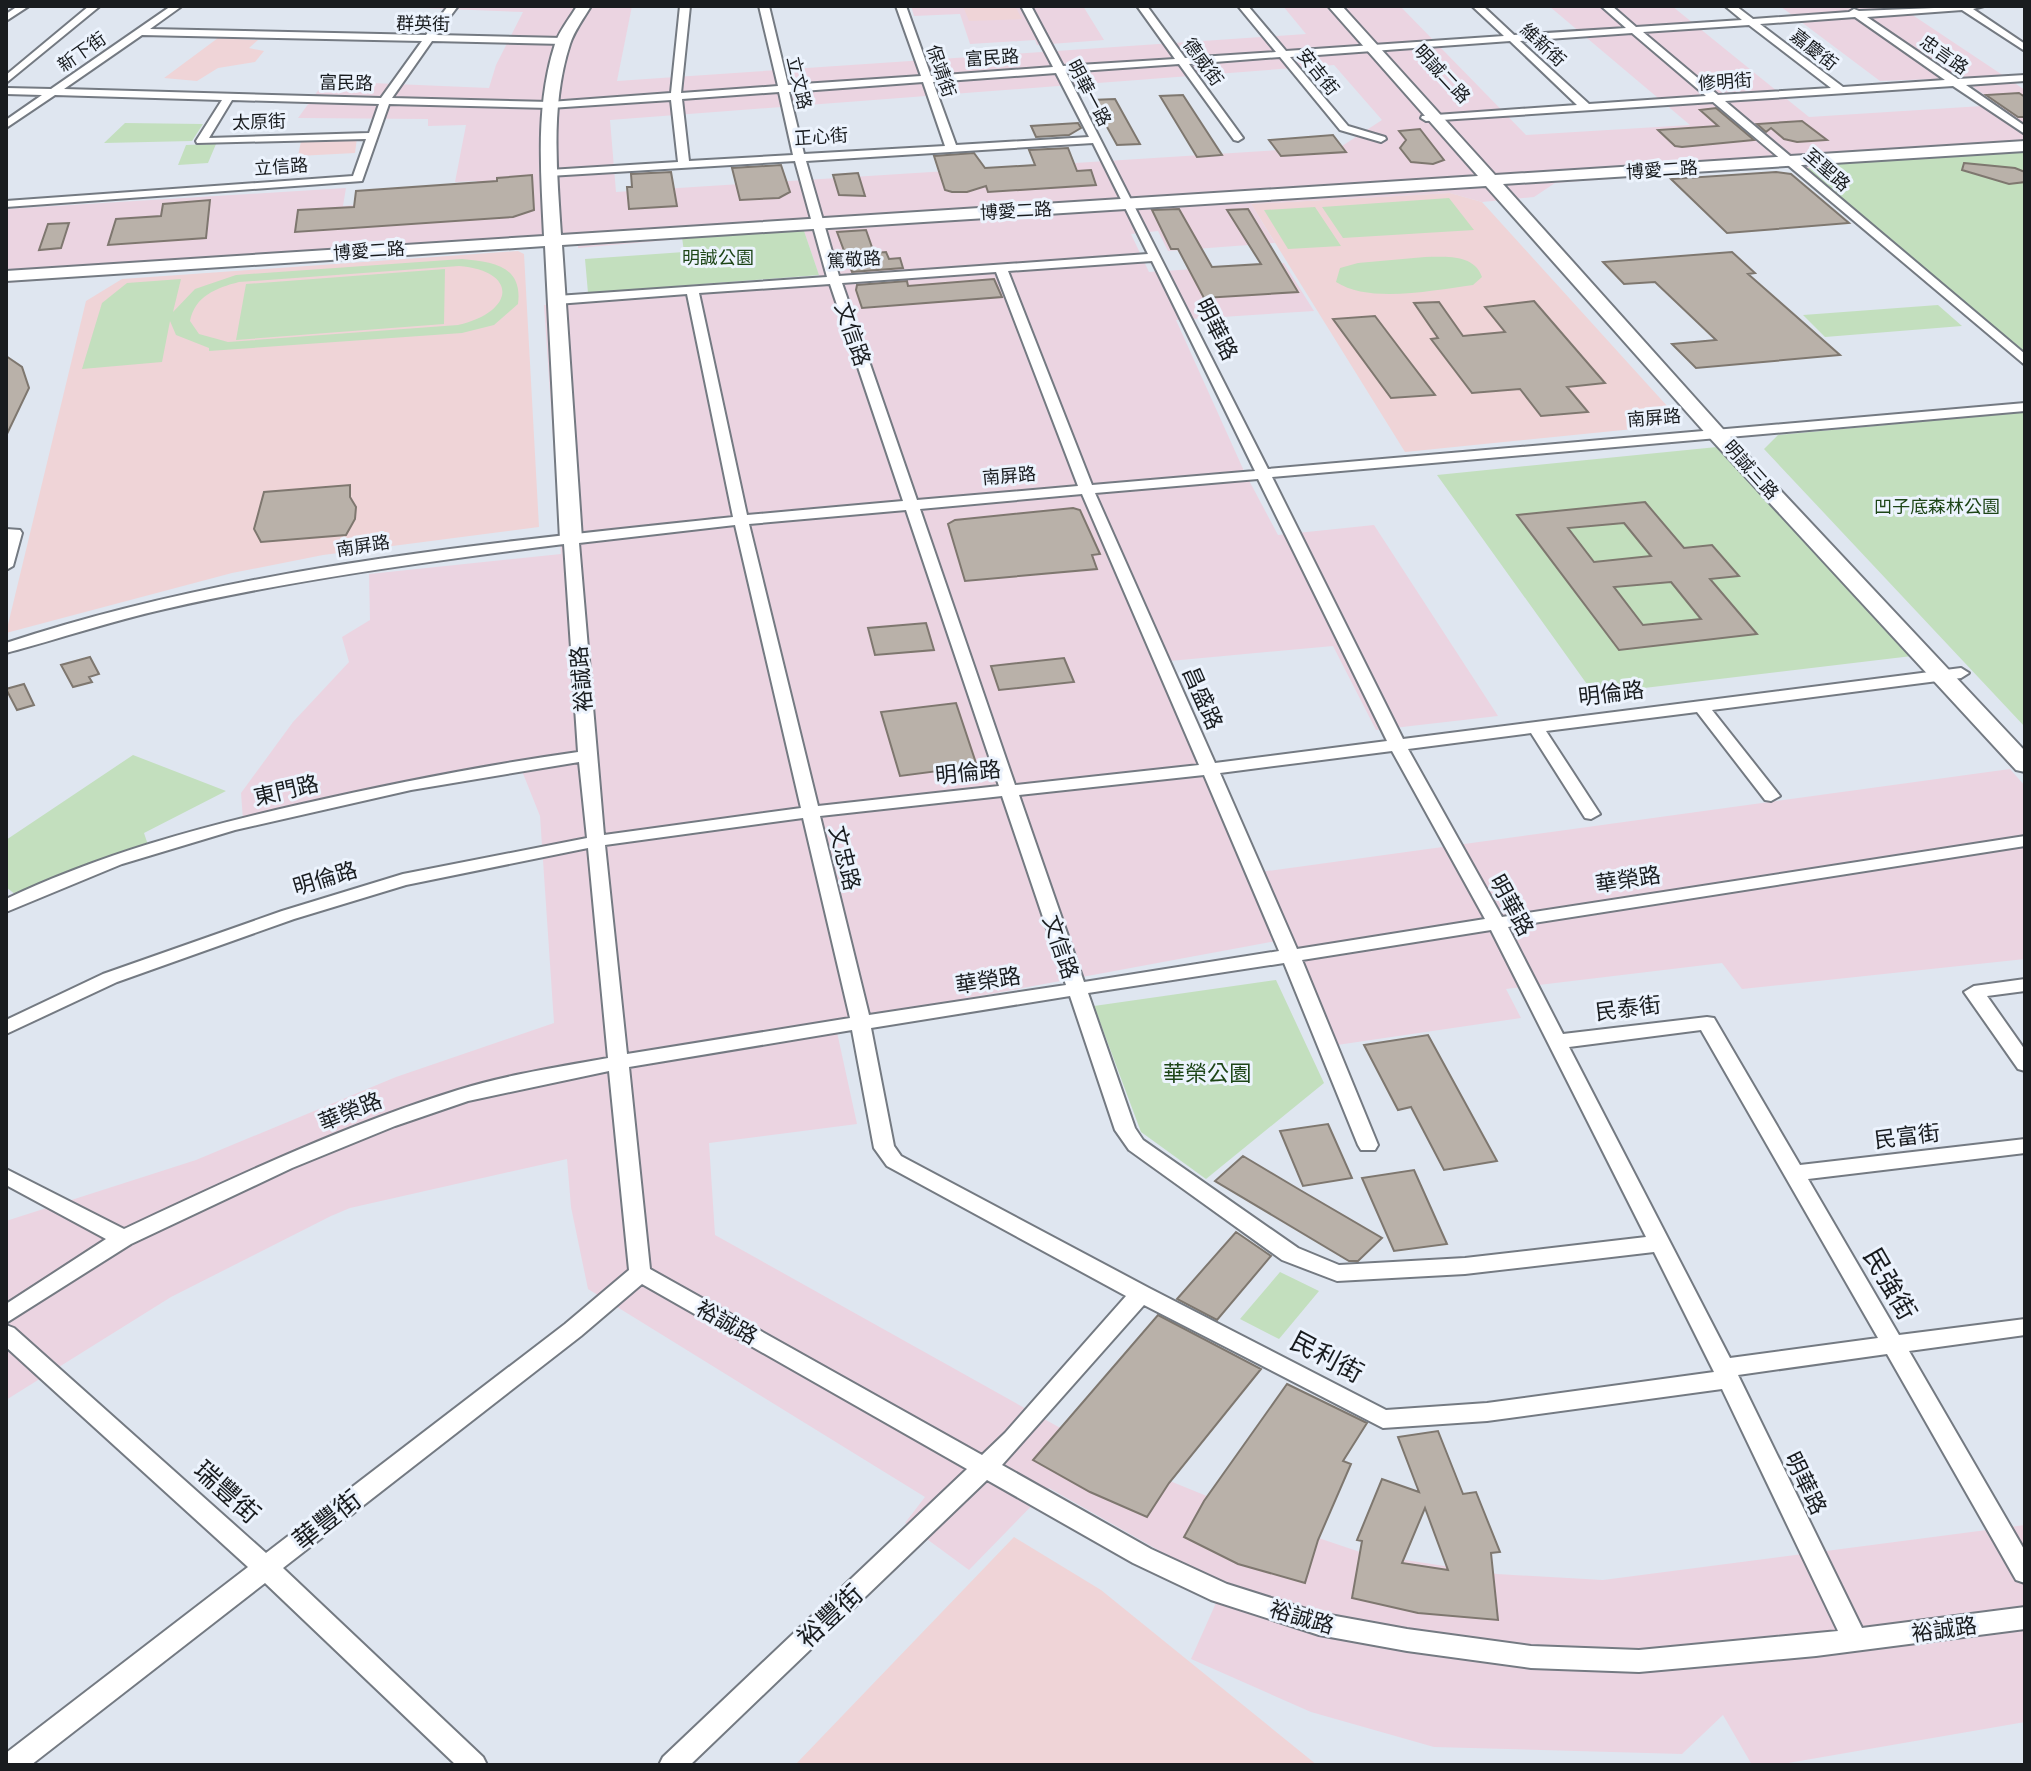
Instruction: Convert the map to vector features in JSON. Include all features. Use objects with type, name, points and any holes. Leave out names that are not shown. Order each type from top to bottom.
[{"type":"street","points":[[6,18],[24,6]]},
{"type":"street","points":[[6,80],[95,6]]},
{"type":"street","name":"新下街","points":[[6,125],[177,6]]},
{"type":"street","name":"立信路","points":[[6,204],[349,181],[360,175],[384,100],[453,6]]},
{"type":"street","name":"裕誠路","points":[[584,6],[563,41],[550,105],[549,173],[587,756],[621,1062],[640,1273],[1142,1556],[1220,1593],[1319,1624],[1531,1657],[1624,1661],[1855,1640],[2025,1618]]},
{"type":"street","points":[[684,165],[676,96],[685,6]]},
{"type":"street","name":"立文路","points":[[764,6],[814,218]]},
{"type":"street","name":"保靖街","points":[[901,6],[951,147]]},
{"type":"street","name":"明華一路","points":[[1026,6],[1126,199]]},
{"type":"street","name":"德威街","points":[[1142,6],[1238,138]]},
{"type":"street","name":"安吉街","points":[[1243,6],[1344,128],[1381,139]]},
{"type":"street","name":"明誠二路","points":[[1335,6],[1431,118],[1497,176]]},
{"type":"street","name":"明誠二路","points":[[1351,6],[1454,116],[1497,176]]},
{"type":"street","name":"維新街","points":[[1477,6],[1586,107]]},
{"type":"street","name":"至聖路","points":[[1606,6],[2025,361]]},
{"type":"street","name":"嘉慶街","points":[[1730,6],[1840,90]]},
{"type":"street","name":"富民路","points":[[6,91],[550,105],[1751,22],[1850,9],[1979,6]]},
{"type":"street","points":[[1963,7],[2025,48]]},
{"type":"street","name":"忠言路","points":[[1850,9],[2025,133]]},
{"type":"street","name":"群英街","points":[[139,32],[563,41]]},
{"type":"street","name":"修明街","points":[[1431,118],[2025,78]]},
{"type":"street","name":"新下街","points":[[6,140],[70,92]]},
{"type":"street","name":"太原街","points":[[229,97],[201,141],[371,136]]},
{"type":"street","name":"博愛二路","points":[[6,264],[1497,176],[1784,156],[2025,133]]},
{"type":"street","name":"正心街","points":[[549,173],[1096,140]]},
{"type":"street","name":"博愛二路","points":[[1784,156],[2025,146]]},
{"type":"street","name":"明誠三路","points":[[1497,176],[1725,431],[1950,674],[2025,765]]},
{"type":"street","name":"明華路","points":[[1126,199],[1398,746],[1497,924],[1726,1373],[1855,1640]]},
{"type":"street","name":"文信路","points":[[814,218],[1118,1116],[1136,1145],[1290,1254],[1337,1273],[1465,1266],[1658,1244]]},
{"type":"street","name":"博愛二路","points":[[6,276],[554,234]]},
{"type":"street","name":"篤敬路","points":[[557,300],[1155,257]]},
{"type":"street","name":"昌盛路","points":[[1000,267],[1087,490],[1291,956],[1368,1145]]},
{"type":"street","name":"文忠路","points":[[692,291],[808,812],[861,1024],[884,1148],[894,1161],[1141,1294]]},
{"type":"street","name":"南屏路","points":[[6,648],[197,597],[369,565],[571,539],[741,520],[2025,407]]},
{"type":"street","points":[[6,566],[10,538]]},
{"type":"street","name":"明誠三路","points":[[1950,674],[2025,739]]},
{"type":"street","name":"明倫路","points":[[6,1028],[110,978],[288,915],[403,880],[597,841],[808,812],[1398,746],[1950,674]]},
{"type":"street","points":[[1701,706],[1771,796]]},
{"type":"street","points":[[1535,726],[1591,814]]},
{"type":"street","name":"東門路","points":[[6,906],[124,857],[234,825],[420,782],[587,756]]},
{"type":"street","name":"華榮路","points":[[6,1315],[123,1238],[285,1163],[388,1121],[465,1095],[621,1062],[2025,841]]},
{"type":"street","points":[[2025,985],[1974,992],[2025,1064]]},
{"type":"street","name":"民泰街","points":[[1555,1042],[1707,1023]]},
{"type":"street","name":"民強街","points":[[1707,1023],[2025,1573]]},
{"type":"street","name":"民富街","points":[[1794,1173],[2025,1146]]},
{"type":"street","points":[[6,1176],[123,1238]]},
{"type":"street","name":"華豐街","points":[[11,1765],[573,1330],[640,1273]]},
{"type":"street","points":[[986,1467],[1024,1429],[1141,1294]]},
{"type":"street","name":"民利街","points":[[1141,1294],[1383,1419],[1487,1412],[1892,1344],[2025,1327]]},
{"type":"street","name":"瑞豐街","points":[[6,1334],[266,1568],[474,1765]]},
{"type":"street","name":"裕豐街","points":[[672,1765],[986,1467]]},
{"type":"shaded area","points":[[372,6],[632,6],[617,81],[1306,34],[1283,6],[1400,6],[1526,135],[1690,125],[1549,6],[1672,6],[1809,117],[1998,105],[1961,78],[1880,81],[1780,6],[1899,6],[2025,90],[2025,149],[1817,163],[1806,170],[1776,166],[1555,183],[1534,197],[1482,202],[1450,193],[1251,204],[1275,243],[1168,251],[1158,231],[1131,234],[1149,272],[1284,263],[1314,311],[1176,320],[1244,471],[1278,535],[1374,525],[1498,716],[1376,730],[1333,646],[1170,661],[1260,872],[2010,769],[2025,786],[2025,959],[1742,989],[1722,963],[1506,989],[1521,1018],[1337,1045],[1287,939],[835,1023],[857,1124],[709,1143],[715,1235],[1116,1459],[1268,1521],[1366,1554],[1497,1574],[1603,1580],[2025,1525],[2025,1722],[1776,1765],[1752,1765],[1723,1715],[1682,1754],[1434,1747],[1311,1712],[1191,1659],[1223,1587],[1049,1488],[969,1570],[905,1523],[925,1497],[588,1289],[571,1207],[567,1159],[350,1208],[331,1216],[171,1297],[6,1400],[6,1221],[196,1160],[396,1077],[554,1023],[540,816],[520,766],[243,820],[241,793],[293,722],[349,662],[342,637],[370,620],[369,574],[561,554],[544,305],[822,284],[803,228],[578,248],[578,243],[452,252],[452,249],[6,283],[6,209],[346,188],[343,206],[476,196],[477,181],[455,182],[466,125],[428,126],[428,119],[298,118],[325,81],[489,88],[496,65],[523,12]],"holes":[[[1334,65],[1382,120],[1342,146],[616,192],[610,120]]]},
{"type":"shaded area","points":[[911,6],[1083,6],[1104,40],[1037,45],[1035,40],[970,44],[960,14],[914,16]]},
{"type":"shaded area","points":[[963,6],[1015,6],[1022,19],[969,21]]},
{"type":"shaded area","points":[[218,38],[258,40],[249,48],[264,51],[255,62],[218,68],[197,81],[164,78]]},
{"type":"shaded area","points":[[357,138],[355,153],[298,156],[301,141]]},
{"type":"shaded area","points":[[1450,193],[1482,202],[1678,418],[1663,426],[1405,452],[1251,204]]},
{"type":"shaded area","points":[[518,251],[524,254],[539,527],[323,555],[232,573],[6,633],[86,301],[122,279]]},
{"type":"shaded area","points":[[1014,1537],[1101,1590],[1317,1765],[795,1765]]},
{"type":"green space","points":[[125,123],[203,124],[192,141],[104,143]]},
{"type":"green space","points":[[216,144],[208,163],[178,165],[186,145]]},
{"type":"green space","points":[[2025,149],[2025,357],[1806,170],[1816,163]]},
{"type":"green space","points":[[1449,198],[1474,230],[1343,238],[1322,207]]},
{"type":"green space","points":[[1315,207],[1341,246],[1288,249],[1264,210]]},
{"type":"green space","name":"明誠公園","points":[[803,228],[819,275],[588,293],[585,259],[684,252],[682,237]]},
{"type":"green space","points":[[1450,257],[1466,261],[1473,264],[1482,277],[1473,285],[1403,294],[1366,292],[1336,282],[1340,268],[1358,263]]},
{"type":"green space","points":[[462,259],[494,264],[510,273],[516,281],[518,304],[494,325],[462,333],[209,351],[209,348],[176,335],[170,321],[162,362],[82,369],[102,303],[127,283],[181,279],[173,312],[195,289],[236,275]],"holes":[[[459,266],[479,269],[500,283],[502,292],[499,302],[477,319],[458,325],[228,342],[199,334],[190,321],[197,305],[208,294],[239,282]]]},
{"type":"green space","points":[[445,269],[444,324],[236,340],[246,284]]},
{"type":"green space","points":[[1938,305],[1962,326],[1825,337],[1803,315]]},
{"type":"green space","name":"凹子底森林公園","points":[[2025,412],[2025,727],[1764,449],[1778,435]]},
{"type":"green space","points":[[1717,447],[1912,656],[1594,694],[1437,475]]},
{"type":"green space","points":[[133,755],[226,791],[144,833],[148,845],[16,895],[6,887],[6,840]]},
{"type":"green space","name":"華榮公園","points":[[1276,980],[1324,1083],[1206,1179],[1141,1132],[1094,1006]]},
{"type":"green space","points":[[1280,1272],[1319,1291],[1279,1339],[1240,1319]]},
{"type":"building","points":[[2019,93],[2025,97],[2025,117],[2018,117],[1986,95]]},
{"type":"building","points":[[1183,95],[1222,155],[1197,157],[1160,96]]},
{"type":"building","points":[[1115,99],[1140,144],[1117,145],[1092,100]]},
{"type":"building","points":[[1716,108],[1754,140],[1682,147],[1675,146],[1658,130],[1718,126],[1700,110]]},
{"type":"building","points":[[1802,121],[1827,140],[1797,142],[1784,139],[1771,128],[1766,132],[1757,124]]},
{"type":"building","points":[[1078,123],[1081,128],[1069,135],[1036,137],[1031,126]]},
{"type":"building","points":[[1420,129],[1444,160],[1433,164],[1411,162],[1400,148],[1406,140],[1399,131]]},
{"type":"building","points":[[1333,135],[1346,152],[1281,156],[1269,140]]},
{"type":"building","points":[[1068,148],[1077,171],[1091,170],[1096,185],[988,192],[986,186],[967,192],[952,192],[945,190],[934,156],[974,153],[985,168],[1035,165],[1029,150]]},
{"type":"building","points":[[1964,163],[2015,168],[2025,172],[2025,182],[2009,184],[1962,170]]},
{"type":"building","points":[[781,165],[790,192],[779,198],[740,200],[732,168]]},
{"type":"building","points":[[671,172],[677,206],[629,209],[627,187],[632,187],[631,174]]},
{"type":"building","points":[[1776,172],[1791,174],[1849,223],[1727,233],[1671,179]]},
{"type":"building","points":[[858,173],[865,196],[839,195],[833,175]]},
{"type":"building","points":[[532,175],[534,210],[513,217],[295,232],[298,210],[354,207],[356,191],[497,181],[497,178]]},
{"type":"building","points":[[210,200],[206,238],[108,245],[116,219],[161,216],[163,204]]},
{"type":"building","points":[[1179,209],[1212,267],[1261,264],[1227,210],[1248,209],[1298,292],[1204,298],[1178,249],[1171,249],[1152,210]]},
{"type":"building","points":[[69,223],[61,248],[39,250],[48,224]]},
{"type":"building","points":[[866,230],[874,253],[886,252],[889,259],[900,258],[903,268],[852,272],[837,232]]},
{"type":"building","points":[[1732,252],[1755,273],[1748,274],[1840,355],[1696,368],[1672,344],[1716,340],[1655,282],[1624,284],[1603,262]]},
{"type":"building","points":[[994,279],[1002,297],[862,308],[856,290],[857,285],[907,281],[908,286]]},
{"type":"building","points":[[1534,301],[1605,383],[1567,387],[1588,412],[1541,416],[1520,389],[1472,393],[1431,339],[1438,338],[1414,303],[1439,302],[1463,336],[1505,332],[1485,307]]},
{"type":"building","points":[[1375,316],[1435,395],[1391,398],[1333,319]]},
{"type":"building","points":[[6,356],[22,367],[29,388],[6,436]]},
{"type":"building","points":[[350,485],[350,497],[356,507],[355,519],[346,535],[261,542],[254,529],[264,492]]},
{"type":"building","points":[[1645,502],[1684,548],[1712,545],[1739,576],[1710,579],[1757,634],[1619,650],[1517,515]],"holes":[[[1624,523],[1651,556],[1594,562],[1568,528]],[[1671,582],[1701,619],[1643,625],[1614,587]]]},
{"type":"building","points":[[1073,508],[1080,510],[1100,554],[1092,555],[1097,569],[965,581],[948,524],[955,520]]},
{"type":"building","points":[[926,623],[934,650],[875,655],[868,628]]},
{"type":"building","points":[[90,657],[99,674],[89,677],[92,682],[73,687],[61,665]]},
{"type":"building","points":[[1064,658],[1074,682],[999,690],[991,666]]},
{"type":"building","points":[[24,684],[34,705],[17,710],[6,689]]},
{"type":"building","points":[[956,703],[977,766],[900,776],[881,712]]},
{"type":"building","points":[[1428,1035],[1497,1161],[1444,1170],[1411,1107],[1398,1110],[1364,1045]]},
{"type":"building","points":[[1328,1124],[1352,1178],[1303,1186],[1280,1131]]},
{"type":"building","points":[[1243,1156],[1382,1238],[1358,1261],[1349,1261],[1215,1181]]},
{"type":"building","points":[[1414,1170],[1447,1244],[1394,1251],[1362,1178]]},
{"type":"building","points":[[1236,1232],[1271,1256],[1217,1320],[1177,1299]]},
{"type":"building","points":[[1158,1315],[1261,1369],[1169,1483],[1147,1517],[1090,1492],[1033,1460]]},
{"type":"building","points":[[1287,1384],[1367,1423],[1343,1461],[1351,1464],[1318,1540],[1305,1583],[1238,1564],[1184,1537],[1204,1501]]},
{"type":"building","points":[[1438,1431],[1463,1494],[1476,1492],[1500,1552],[1491,1553],[1498,1620],[1418,1613],[1352,1598],[1362,1541],[1357,1540],[1382,1479],[1419,1492],[1398,1437]],"holes":[[[1425,1508],[1448,1570],[1402,1563]]]}]
